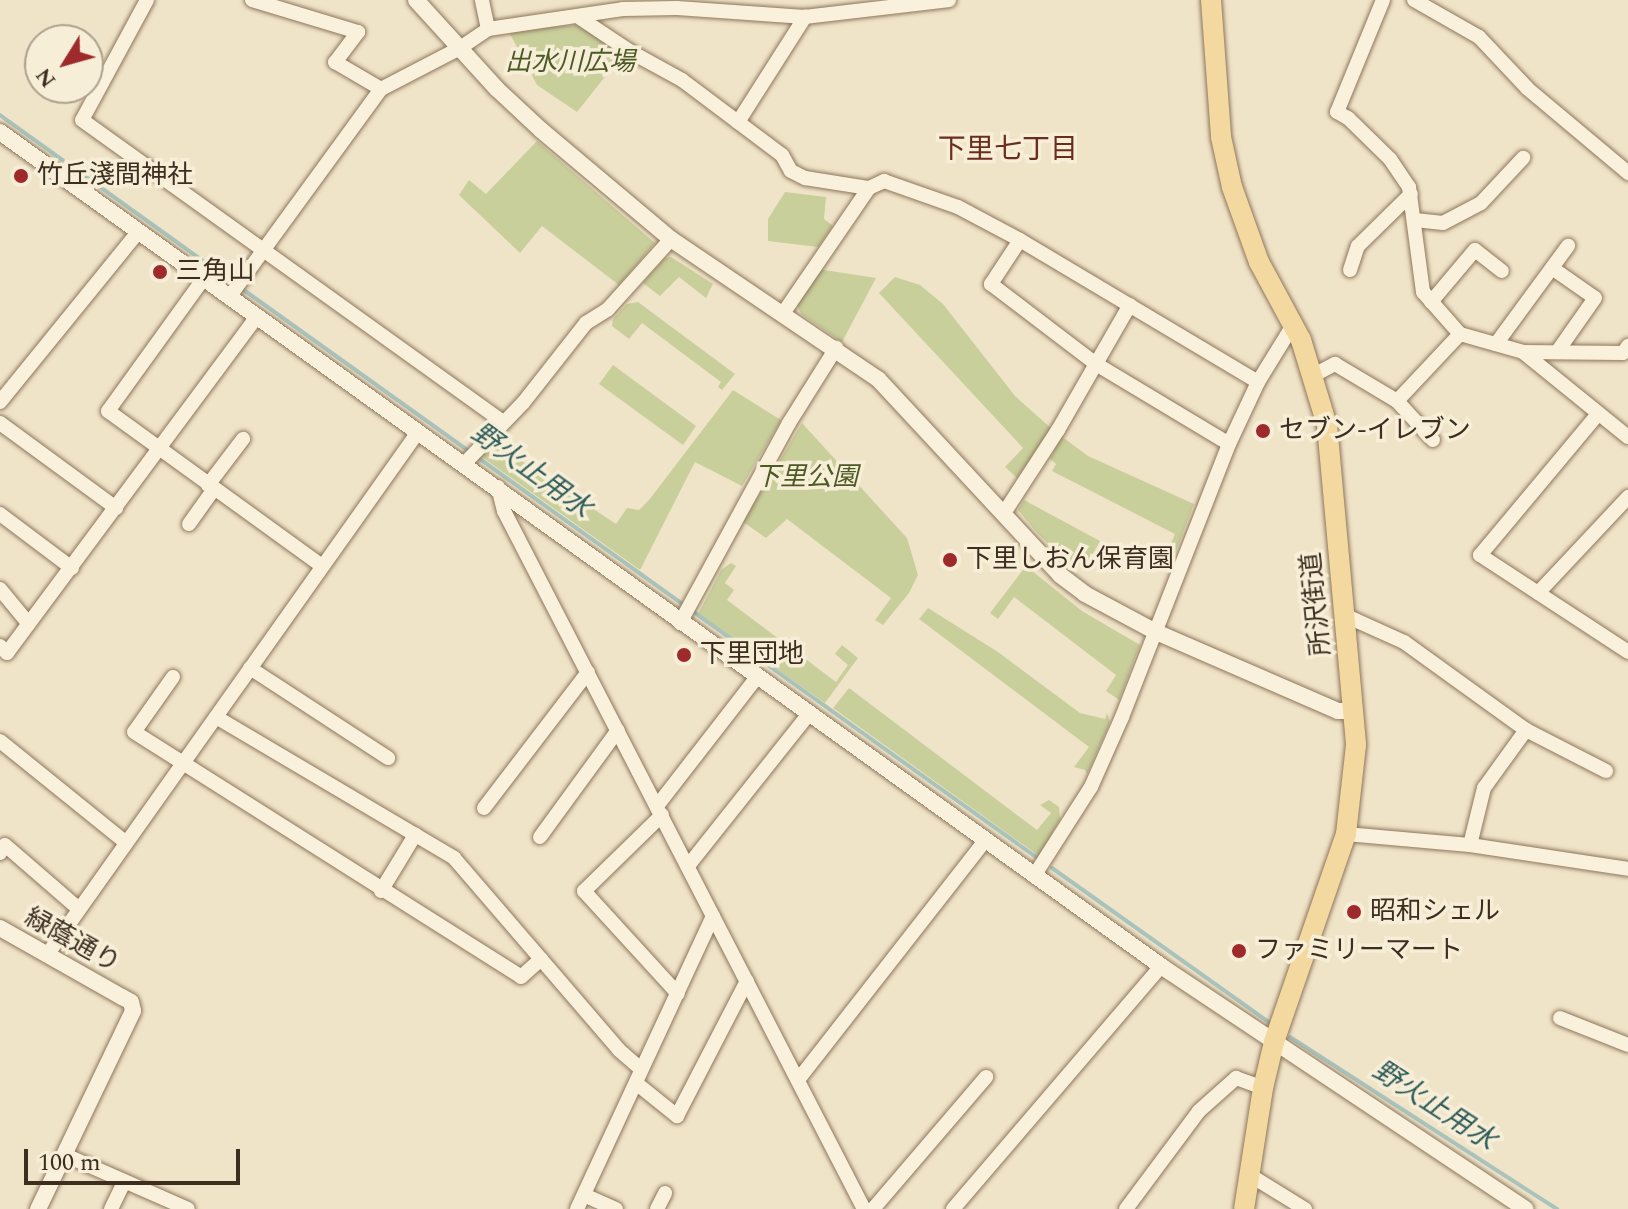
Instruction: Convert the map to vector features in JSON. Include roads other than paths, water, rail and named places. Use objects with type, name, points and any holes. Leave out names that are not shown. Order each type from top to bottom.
[{"type":"main road","name":"所沢街道","points":[[1211,0],[1221,137],[1232,187],[1259,262],[1293,325],[1314,375],[1327,425],[1354,711],[1355,784],[1346,834],[1274,1042],[1263,1088],[1244,1209]]},
{"type":"street","points":[[147,0],[82,120],[503,422]]},
{"type":"street","points":[[252,0],[358,32],[335,62],[381,89]]},
{"type":"street","points":[[416,0],[541,130],[671,239],[784,312],[878,379],[1060,575],[1114,612],[1156,632],[1338,711],[1354,711]]},
{"type":"street","points":[[482,0],[488,29]]},
{"type":"street","points":[[235,290],[381,89],[460,48],[488,29],[580,18],[623,9],[677,8],[805,17],[949,0]]},
{"type":"street","points":[[1383,0],[1337,112],[1348,118],[1399,169],[1411,194],[1423,292],[1460,334],[1523,352],[1623,353],[1628,346]]},
{"type":"street","points":[[1414,0],[1479,37],[1528,89],[1628,173]]},
{"type":"street","points":[[738,122],[805,17]]},
{"type":"street","points":[[580,18],[631,52],[682,80],[782,155],[791,171],[805,178],[869,188]]},
{"type":"street","points":[[0,132],[204,278],[235,290],[257,316],[418,432],[469,459],[498,487],[685,614],[757,677],[808,715],[1161,966],[1525,1209]]},
{"type":"street","points":[[1415,220],[1443,223],[1481,203],[1523,158]]},
{"type":"street","points":[[784,312],[869,188],[884,181],[958,207],[1020,240],[1258,382]]},
{"type":"street","points":[[1350,270],[1358,246],[1411,194]]},
{"type":"street","points":[[0,402],[139,231]]},
{"type":"street","points":[[469,459],[523,403],[586,323],[608,309],[671,239]]},
{"type":"street","points":[[1020,240],[991,284],[1096,364],[1229,444]]},
{"type":"street","points":[[1496,344],[1568,246]]},
{"type":"street","points":[[1431,302],[1475,250],[1502,271]]},
{"type":"street","points":[[1552,268],[1595,298],[1557,352]]},
{"type":"street","points":[[204,278],[108,411],[322,566]]},
{"type":"street","points":[[1004,513],[1130,305]]},
{"type":"street","points":[[0,646],[7,653],[257,316]]},
{"type":"street","points":[[1034,876],[1091,787],[1156,632],[1229,444],[1258,382],[1293,325]]},
{"type":"street","points":[[1397,401],[1460,334]]},
{"type":"street","points":[[685,614],[789,423],[836,348]]},
{"type":"street","points":[[1523,352],[1628,437]]},
{"type":"street","points":[[1314,375],[1335,364],[1397,401],[1433,440]]},
{"type":"street","points":[[1598,414],[1480,555],[1628,652]]},
{"type":"street","points":[[0,423],[116,508]]},
{"type":"street","points":[[47,955],[418,432]]},
{"type":"street","points":[[189,524],[243,439]]},
{"type":"street","points":[[498,487],[504,511],[864,1209]]},
{"type":"street","points":[[1538,593],[1628,497]]},
{"type":"street","points":[[0,514],[72,568]]},
{"type":"street","points":[[0,589],[29,624]]},
{"type":"street","points":[[1344,615],[1404,642],[1526,730],[1606,771]]},
{"type":"street","points":[[250,668],[388,758]]},
{"type":"street","points":[[484,808],[588,672]]},
{"type":"street","points":[[173,677],[134,732],[521,977],[541,959]]},
{"type":"street","points":[[678,994],[584,891],[659,811],[757,677]]},
{"type":"street","points":[[688,866],[808,715]]},
{"type":"street","points":[[216,717],[454,858],[638,1076],[677,1116],[747,981]]},
{"type":"street","points":[[540,837],[618,730]]},
{"type":"street","points":[[1470,845],[1484,788],[1526,730]]},
{"type":"street","points":[[0,741],[125,842]]},
{"type":"street","points":[[1346,834],[1470,845],[1628,869]]},
{"type":"street","points":[[381,891],[415,835]]},
{"type":"street","points":[[798,1080],[985,841]]},
{"type":"street","points":[[0,853],[5,845],[79,909]]},
{"type":"street","points":[[577,1209],[713,916]]},
{"type":"street","name":"緑蔭通り","points":[[0,928],[131,1002],[133,1011],[38,1209]]},
{"type":"street","points":[[953,1209],[1161,966]]},
{"type":"street","points":[[1560,1018],[1628,1045]]},
{"type":"street","points":[[873,1209],[986,1077]]},
{"type":"street","points":[[1126,1209],[1199,1111],[1236,1078],[1263,1088]]},
{"type":"street","points":[[65,1155],[185,1208]]},
{"type":"street","points":[[1248,1174],[1305,1209]]},
{"type":"street","points":[[111,1209],[124,1182]]},
{"type":"street","points":[[657,1209],[665,1193]]},
{"type":"street","points":[[584,1195],[616,1209]]},
{"type":"waterway","name":"野火止用水","points":[[0,115],[234,283]]},
{"type":"waterway","name":"野火止用水","points":[[241,288],[1039,859]]},
{"type":"waterway","name":"野火止用水","points":[[1052,868],[1273,1025]]},
{"type":"waterway","name":"野火止用水","points":[[1290,1037],[1557,1209]]},
{"type":"place","name":"竹丘淺間神社","points":[[21,176]]},
{"type":"place","name":"三角山","points":[[160,272]]},
{"type":"place","name":"セブン-イレブン","points":[[1263,431]]},
{"type":"place","name":"下里しおん保育園","points":[[950,560]]},
{"type":"place","name":"下里団地","points":[[684,655]]},
{"type":"place","name":"昭和シェル","points":[[1354,912]]},
{"type":"place","name":"ファミリーマート","points":[[1239,951]]},
{"type":"district","name":"下里七丁目","points":[[1008,150]]},
{"type":"park label","name":"出水川広場","points":[[570,63]]},
{"type":"park label","name":"下里公園","points":[[806,478]]}]
